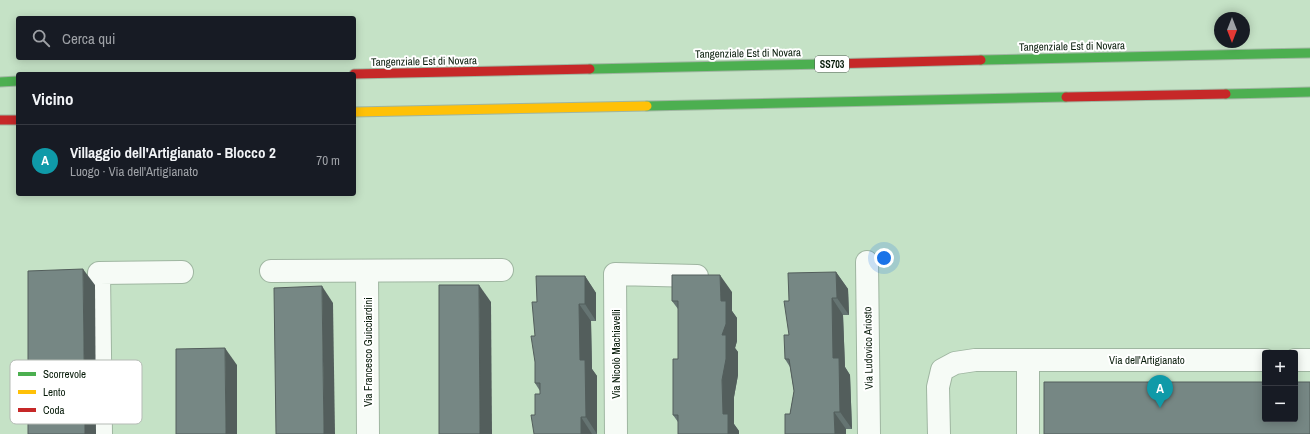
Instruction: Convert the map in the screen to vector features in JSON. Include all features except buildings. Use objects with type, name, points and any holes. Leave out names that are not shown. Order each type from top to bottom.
[{"type":"highway","name":"Tangenziale Est di Novara","points":[[356,74],[1310,53]]},
{"type":"highway","points":[[0,82],[16,82]]},
{"type":"highway","points":[[356,112],[1310,92]]},
{"type":"highway","points":[[0,120],[16,120]]},
{"type":"street","name":"Via Ludovico Ariosto","points":[[867,262],[869,434]]},
{"type":"street","points":[[271,271],[502,270]]},
{"type":"street","name":"Via Francesco Guicciardini","points":[[367,271],[368,434]]},
{"type":"street","points":[[100,360],[99,272],[182,272]]},
{"type":"street","name":"Via Nicolò Machiavelli","points":[[616,434],[616,274],[697,276]]},
{"type":"street","name":"Via dell'Artigianato","points":[[939,434],[938,387],[942,370],[955,364],[975,360],[1262,360]]},
{"type":"street","points":[[1028,360],[1028,434]]},
{"type":"street","points":[[1298,360],[1310,360]]},
{"type":"street","points":[[101,424],[101,434]]},
{"type":"traffic: fast","points":[[981,60],[1310,53]]},
{"type":"traffic: fast","points":[[590,69],[826,64]]},
{"type":"traffic: fast","points":[[0,82],[16,81]]},
{"type":"traffic: fast","points":[[1226,94],[1310,92]]},
{"type":"traffic: fast","points":[[647,106],[1066,97]]},
{"type":"traffic: slow","points":[[356,112],[647,106]]},
{"type":"traffic: jam","points":[[826,64],[981,60]]},
{"type":"traffic: jam","points":[[356,74],[590,69]]},
{"type":"traffic: jam","points":[[1066,97],[1226,94]]},
{"type":"traffic: jam","points":[[0,120],[16,120]]},
{"type":"place","name":"Villaggio dell'Artigianato - Blocco 2","points":[[1160,408]]}]
